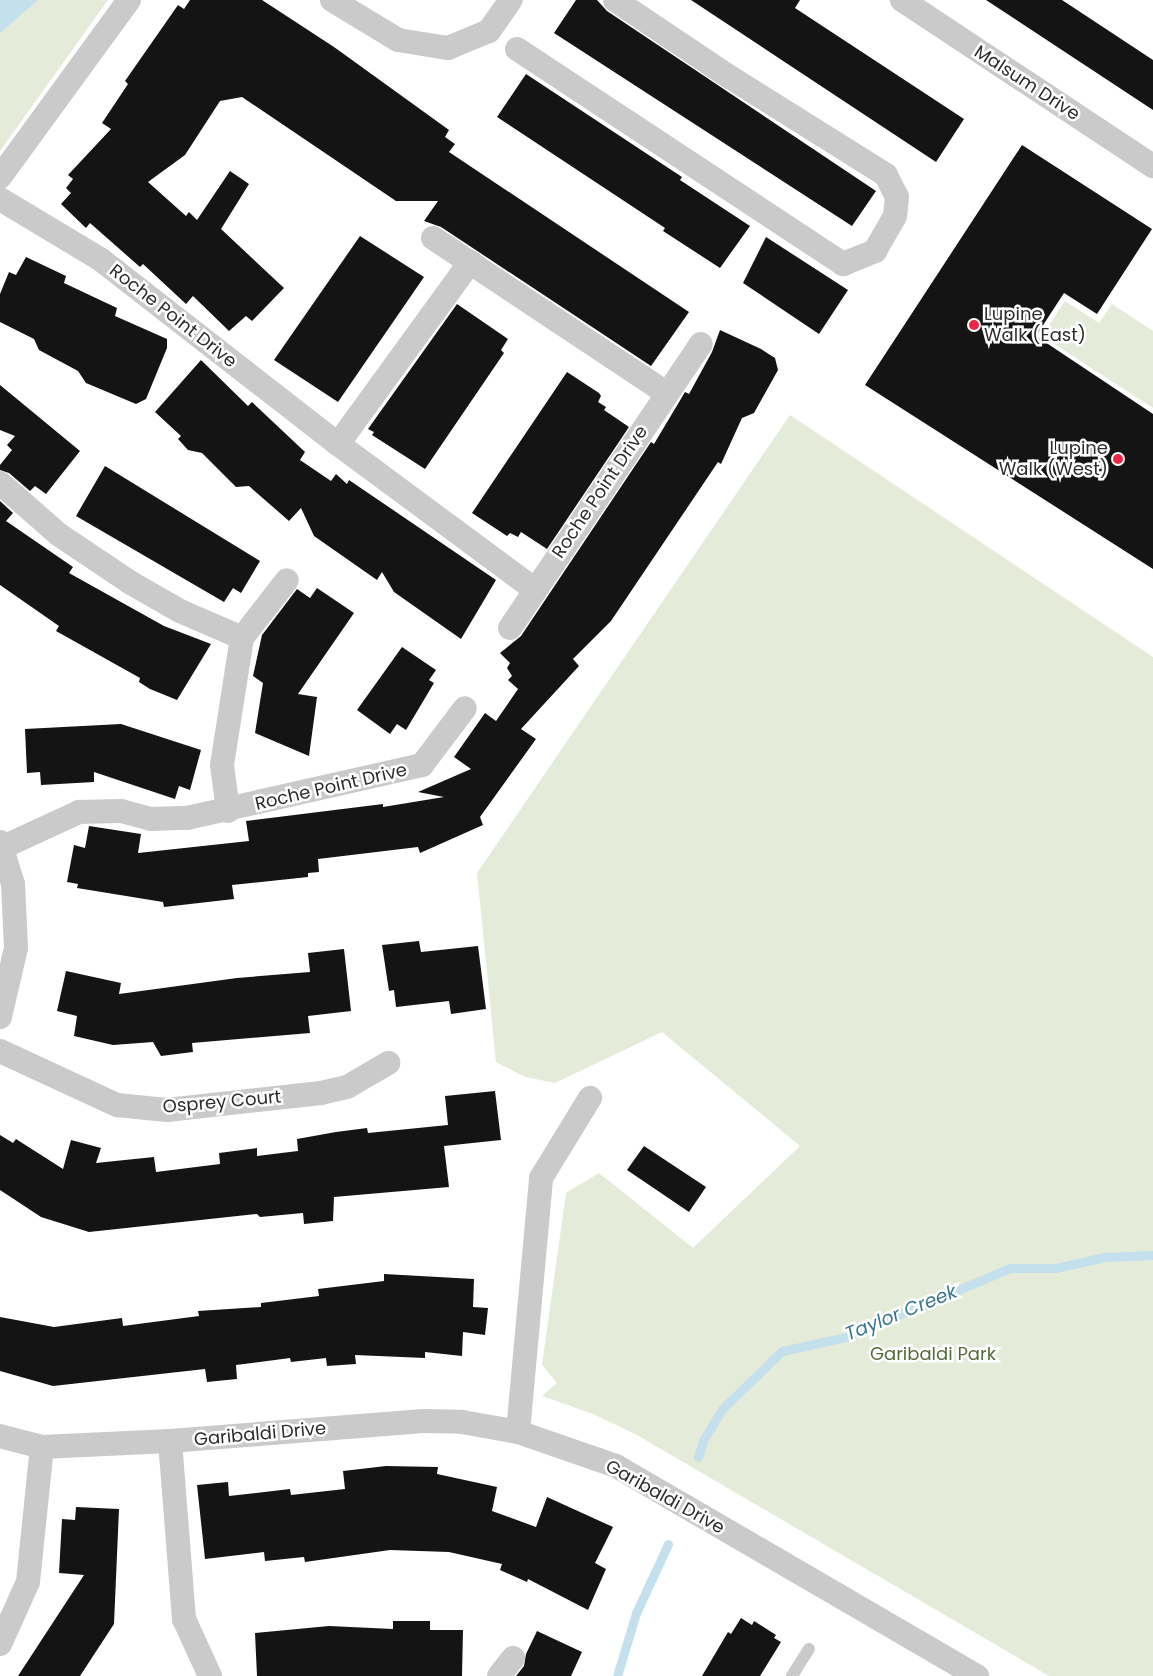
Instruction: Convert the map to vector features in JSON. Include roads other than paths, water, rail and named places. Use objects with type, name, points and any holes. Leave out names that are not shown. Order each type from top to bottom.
[{"type":"street","points":[[0,176],[130,0]]},
{"type":"street","points":[[332,0],[398,40],[448,48],[489,31],[511,0]]},
{"type":"street","points":[[517,49],[843,264],[875,250],[895,216],[897,197],[886,176],[728,76],[615,0]]},
{"type":"street","name":"Malsum Drive","points":[[902,0],[1153,166]]},
{"type":"street","name":"Roche Point Drive","points":[[0,199],[100,259],[338,444],[535,590]]},
{"type":"street","points":[[432,238],[666,393]]},
{"type":"street","points":[[338,444],[470,262]]},
{"type":"street","name":"Roche Point Drive","points":[[510,628],[666,393],[701,344]]},
{"type":"street","points":[[0,483],[58,534],[130,583],[180,611],[242,638]]},
{"type":"street","points":[[228,811],[222,765],[242,638],[287,580]]},
{"type":"street","name":"Roche Point Drive","points":[[0,1017],[16,948],[13,884],[1,844],[79,812],[121,811],[151,819],[228,811],[422,765],[466,708]]},
{"type":"street","name":"Osprey Court","points":[[0,1051],[117,1105],[167,1110],[321,1093],[347,1086],[388,1063]]},
{"type":"street","points":[[518,1432],[541,1178],[590,1098]]},
{"type":"street","name":"Garibaldi Drive","points":[[0,1436],[42,1447],[170,1442],[423,1421],[462,1422],[518,1432],[616,1466],[977,1676]]},
{"type":"street","name":"Garibaldi Drive","points":[[170,1442],[184,1619],[210,1676]]},
{"type":"street","points":[[0,1644],[28,1582],[42,1447]]},
{"type":"lane","points":[[792,1676],[809,1649]]},
{"type":"water","points":[[0,0],[38,0],[0,33]]},
{"type":"waterway","name":"Taylor Creek","points":[[698,1457],[704,1439],[722,1409],[782,1351],[846,1337],[1010,1268],[1056,1268],[1105,1257],[1153,1255]]},
{"type":"waterway","name":"Taylor Creek","points":[[617,1676],[636,1613],[668,1544]]},
{"type":"place","name":"Lupine Walk (East)","points":[[974,325]]},
{"type":"place","name":"Lupine Walk (West)","points":[[1118,459]]},
{"type":"park label","name":"Garibaldi Park","points":[[933,1354]]}]
